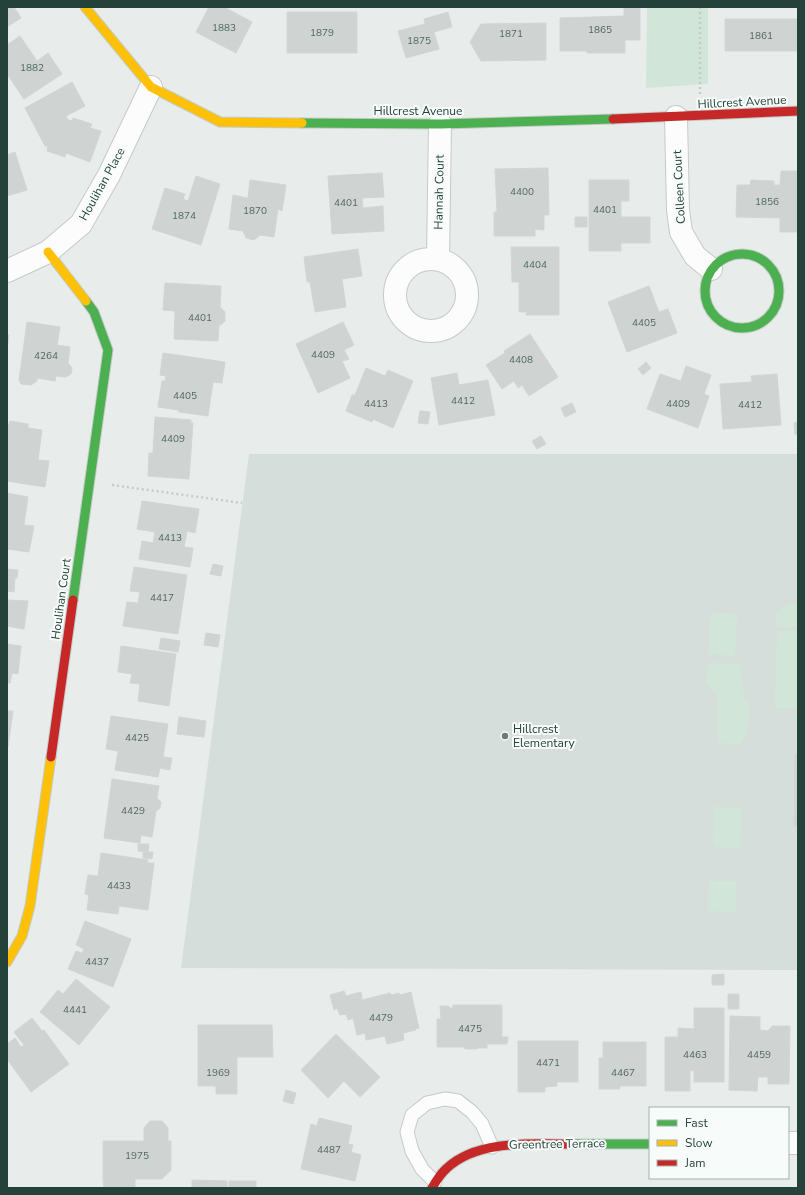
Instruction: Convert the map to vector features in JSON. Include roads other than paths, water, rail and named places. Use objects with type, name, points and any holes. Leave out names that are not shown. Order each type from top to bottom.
[{"type":"street","name":"Hillcrest Avenue","points":[[85,7],[151,87],[220,122],[440,124],[676,117],[798,111]]},
{"type":"street","name":"Houlihan Place","points":[[7,270],[48,252],[81,224],[109,175],[151,87]]},
{"type":"street","name":"Colleen Court","points":[[676,117],[678,210],[681,232],[695,256],[711,270]]},
{"type":"street","name":"Hannah Court","points":[[438,260],[440,124]]},
{"type":"street","name":"Houlihan Court","points":[[7,962],[22,936],[30,906],[108,350],[94,312],[48,252]]},
{"type":"street","points":[[743,253],[755,255],[766,262],[774,272],[779,283],[779,296],[775,308],[768,318],[758,325],[746,328],[734,328],[722,323],[713,315],[707,305],[704,293],[706,280],[711,270],[719,260],[731,254],[743,253]]},
{"type":"street","name":"Greentree Terrace","points":[[433,1185],[448,1165],[470,1153],[492,1147],[512,1144],[649,1144]]},
{"type":"lane","points":[[433,1185],[412,1151],[407,1132],[412,1115],[427,1103],[445,1099],[458,1101],[472,1112],[482,1124],[492,1147]]},
{"type":"place","name":"Hillcrest Elementary","points":[[505,736]]}]
